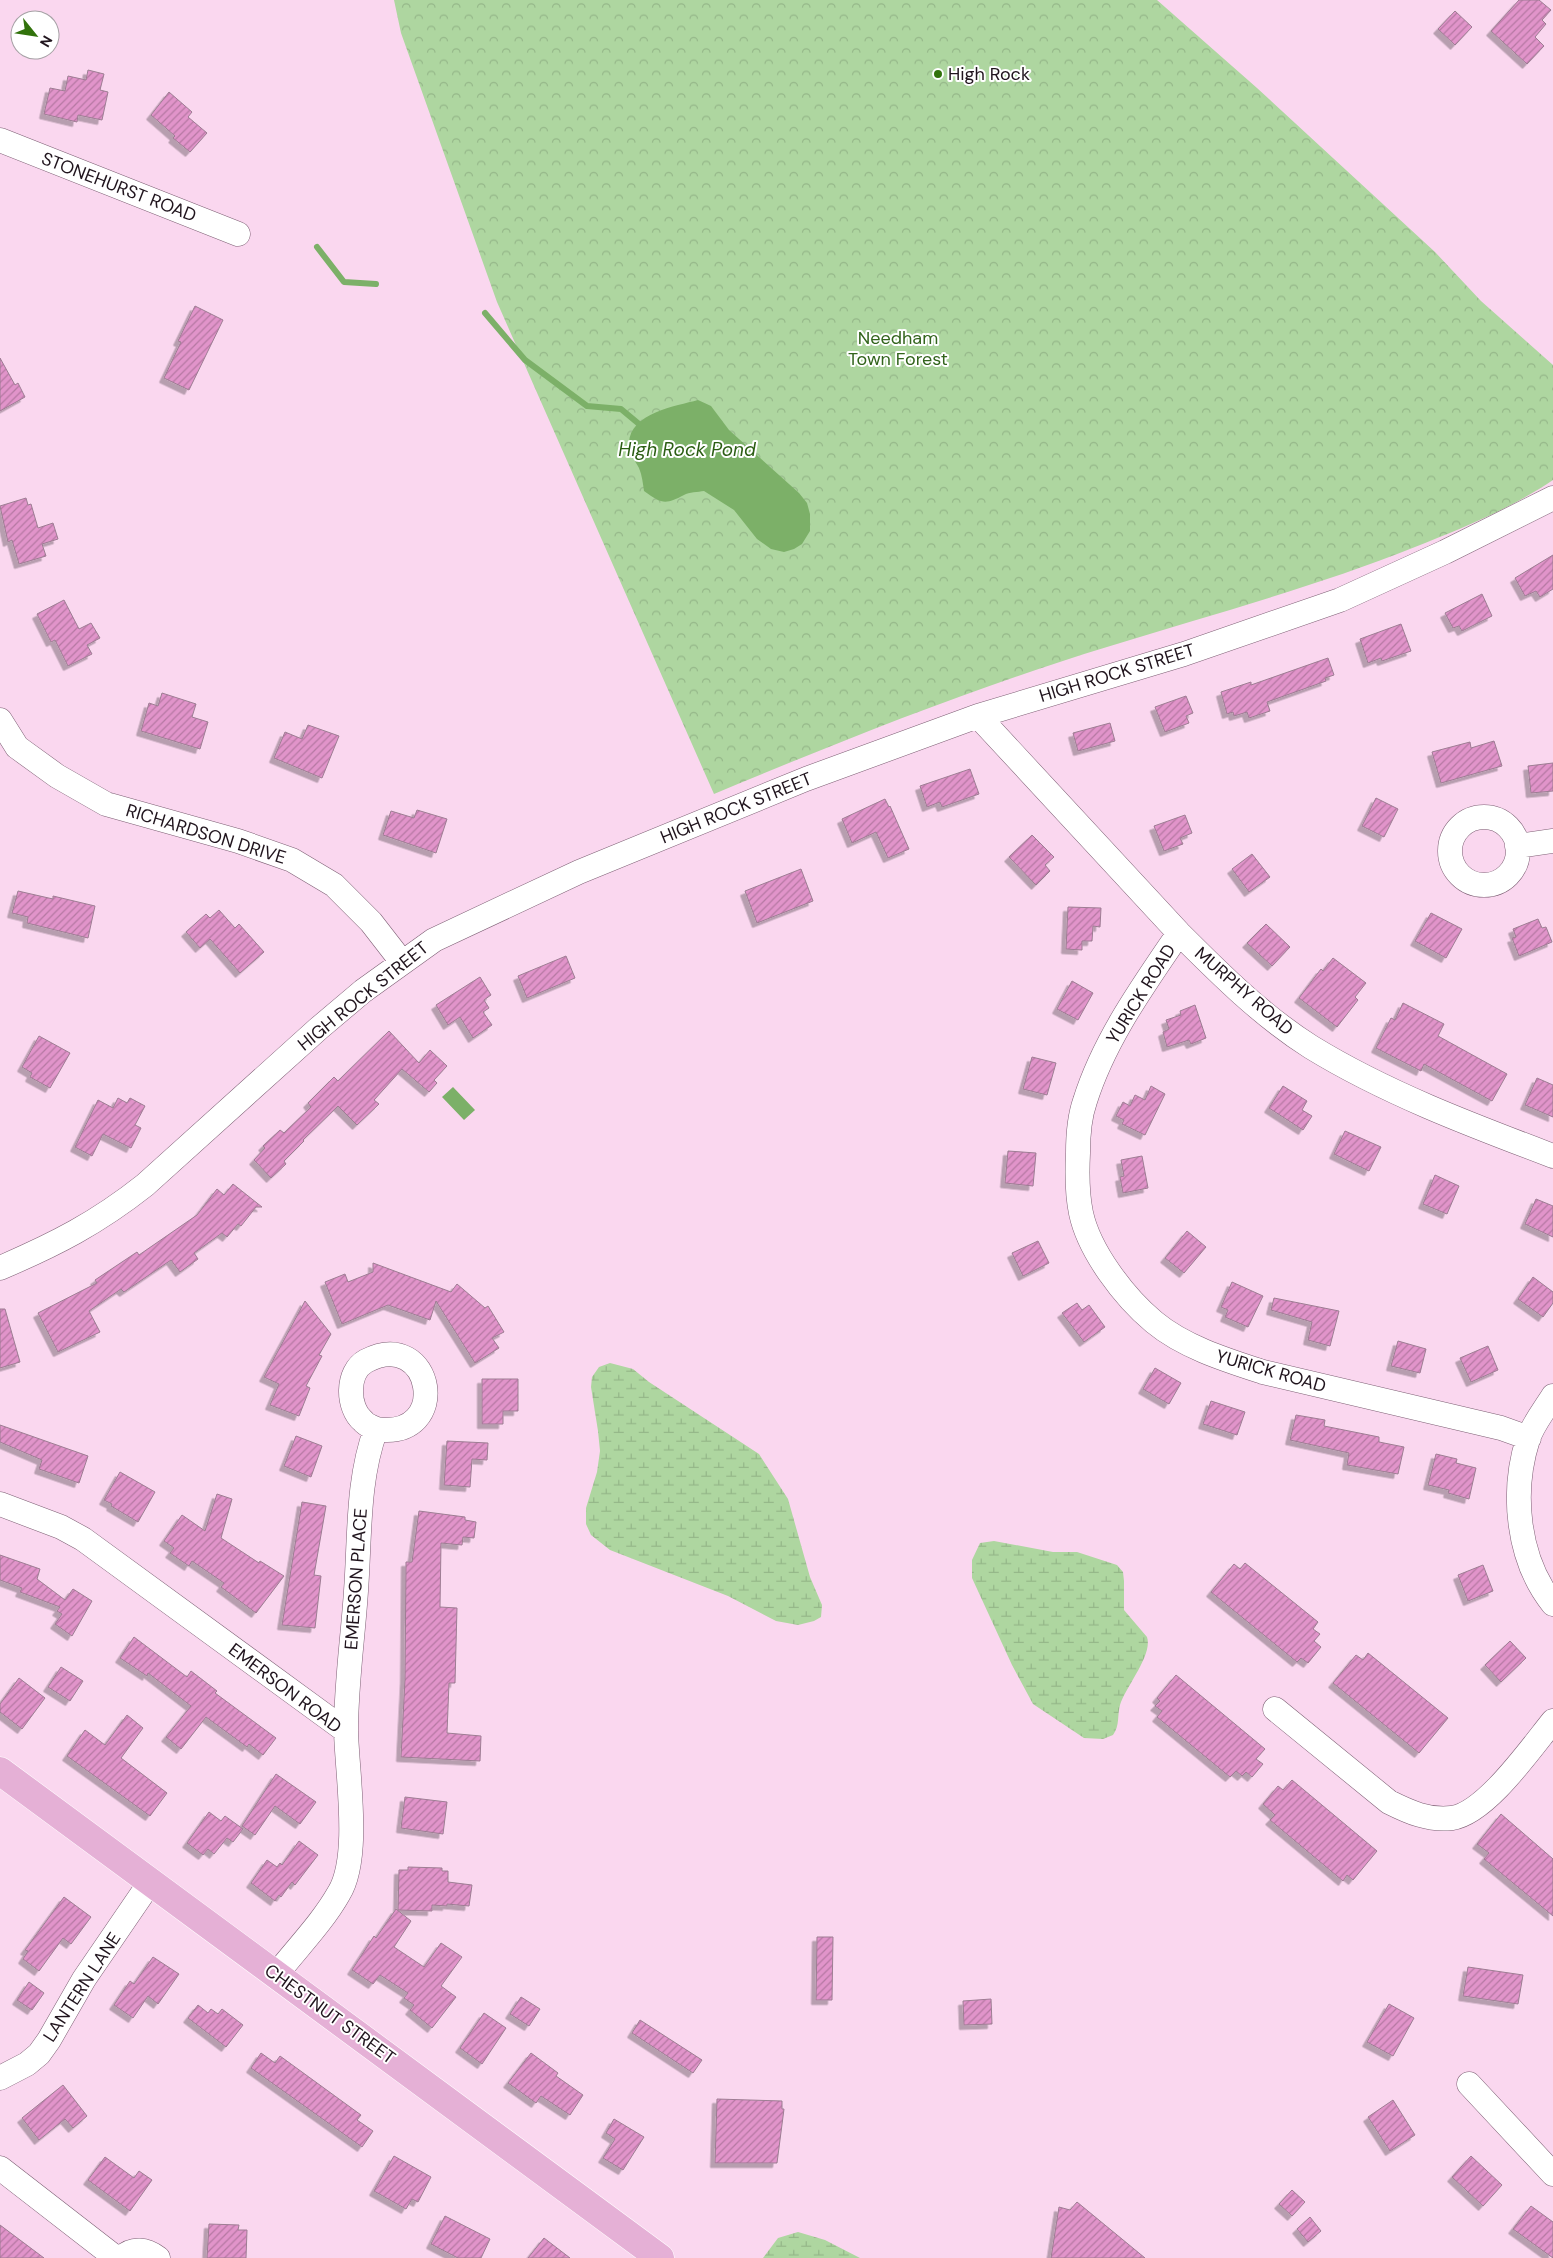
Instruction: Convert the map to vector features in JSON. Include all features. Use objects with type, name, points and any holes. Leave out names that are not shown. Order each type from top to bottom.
[{"type":"main road","name":"CHESTNUT STREET","points":[[0,1771],[660,2258]]},
{"type":"street","name":"STONEHURST ROAD","points":[[0,140],[238,234]]},
{"type":"street","name":"HIGH ROCK STREET","points":[[0,1268],[66,1239],[117,1207],[318,1029],[402,962],[434,940],[618,856],[806,779],[978,716],[1184,654],[1340,600],[1445,552],[1553,498]]},
{"type":"street","name":"MURPHY ROAD","points":[[978,716],[1178,934],[1241,992],[1310,1046],[1376,1082],[1452,1117],[1553,1156]]},
{"type":"street","name":"RICHARDSON DRIVE","points":[[0,720],[17,747],[57,776],[106,804],[247,844],[292,860],[334,885],[372,922],[402,962]]},
{"type":"street","points":[[1518,846],[1553,841]]},
{"type":"street","name":"YURICK ROAD","points":[[1178,934],[1142,988],[1110,1043],[1095,1072],[1081,1114],[1077,1167],[1081,1215],[1092,1244],[1100,1258],[1118,1283],[1154,1322],[1178,1338],[1229,1362],[1263,1372],[1501,1428],[1528,1438]]},
{"type":"street","points":[[1553,1396],[1528,1438],[1520,1490],[1519,1518],[1530,1562],[1540,1585],[1553,1604]]},
{"type":"street","name":"EMERSON PLACE","points":[[346,1731],[364,1471],[369,1448],[376,1429]]},
{"type":"street","name":"EMERSON ROAD","points":[[0,1504],[55,1525],[83,1539],[346,1731],[351,1833],[345,1880],[340,1893],[276,1975]]},
{"type":"street","points":[[1275,1708],[1390,1802],[1411,1812],[1438,1818],[1453,1818],[1469,1811],[1483,1801],[1510,1774],[1553,1721]]},
{"type":"street","name":"LANTERN LANE","points":[[0,2078],[27,2064],[39,2054],[79,1987],[151,1882]]},
{"type":"street","points":[[1469,2084],[1553,2174]]},
{"type":"street","points":[[0,2168],[116,2258]]},
{"type":"street","points":[[121,2258],[133,2250],[150,2252],[158,2258]]},
{"type":"green space","name":"Needham Town Forest","points":[[394,0],[1157,0],[1257,88],[1435,252],[1481,301],[1553,365],[1553,480],[1520,500],[1486,517],[1377,561],[1301,588],[1107,647],[958,697],[714,794],[497,302],[401,33]]},
{"type":"green space","points":[[610,1363],[633,1369],[649,1382],[759,1454],[788,1499],[810,1577],[822,1605],[821,1617],[798,1625],[776,1621],[728,1596],[610,1550],[591,1535],[586,1524],[586,1508],[597,1472],[600,1451],[591,1387],[592,1377],[599,1367]]},
{"type":"green space","points":[[994,1541],[1053,1552],[1077,1552],[1117,1565],[1123,1572],[1124,1610],[1147,1637],[1148,1644],[1143,1661],[1123,1697],[1118,1724],[1113,1735],[1103,1739],[1084,1738],[1033,1704],[1012,1665],[972,1578],[972,1560],[980,1543]]},
{"type":"green space","points":[[798,2232],[825,2240],[860,2258],[763,2258],[778,2238]]},
{"type":"water","name":"High Rock Pond","points":[[698,400],[711,406],[729,430],[799,493],[807,503],[810,514],[810,531],[802,544],[784,552],[771,549],[757,539],[734,510],[704,491],[688,493],[664,502],[655,499],[644,491],[640,471],[629,446],[631,433],[637,424],[656,412]]},
{"type":"water","points":[[453,1087],[475,1110],[464,1120],[442,1097]]},
{"type":"building","points":[[1519,0],[1539,0],[1551,10],[1542,20],[1546,24],[1535,37],[1544,46],[1527,64],[1491,31]]},
{"type":"building","points":[[1455,11],[1472,27],[1455,45],[1438,29]]},
{"type":"building","points":[[88,70],[104,74],[100,90],[108,92],[102,120],[78,115],[77,122],[44,114],[50,88],[65,91],[68,76],[86,80]]},
{"type":"building","points":[[169,92],[192,112],[188,117],[207,133],[190,152],[173,138],[175,136],[151,115]]},
{"type":"building","points":[[195,306],[223,320],[189,390],[164,378],[181,342],[178,341]]},
{"type":"building","points":[[0,358],[15,385],[18,383],[25,397],[0,411]]},
{"type":"building","points":[[26,498],[28,505],[31,504],[38,528],[53,523],[58,539],[42,544],[46,556],[19,564],[12,540],[8,542],[0,506]]},
{"type":"building","points":[[1553,555],[1553,589],[1540,597],[1536,591],[1525,596],[1515,578]]},
{"type":"building","points":[[1482,594],[1492,616],[1462,631],[1459,626],[1453,628],[1445,613]]},
{"type":"building","points":[[64,600],[79,629],[91,623],[100,638],[87,645],[92,654],[68,666],[55,640],[51,642],[37,614]]},
{"type":"building","points":[[1401,624],[1411,651],[1382,661],[1381,658],[1368,663],[1360,639]]},
{"type":"building","points":[[1328,658],[1334,675],[1325,678],[1326,681],[1267,702],[1270,711],[1249,718],[1247,712],[1234,716],[1233,712],[1227,714],[1221,692],[1251,682],[1251,685]]},
{"type":"building","points":[[162,693],[196,704],[192,717],[208,722],[200,749],[141,731],[149,703],[158,706]]},
{"type":"building","points":[[1186,696],[1193,713],[1186,716],[1189,723],[1165,732],[1155,707]]},
{"type":"building","points":[[1110,723],[1115,741],[1078,751],[1073,733]]},
{"type":"building","points":[[308,725],[339,736],[322,778],[274,758],[285,732],[302,739]]},
{"type":"building","points":[[1494,741],[1502,766],[1441,783],[1432,752],[1470,742],[1471,748]]},
{"type":"building","points":[[1553,763],[1553,791],[1531,793],[1528,766]]},
{"type":"building","points":[[970,769],[979,794],[942,807],[940,802],[927,807],[920,786]]},
{"type":"building","points":[[1376,798],[1398,809],[1384,837],[1362,826]]},
{"type":"building","points":[[885,799],[909,849],[888,858],[876,832],[852,843],[842,819]]},
{"type":"building","points":[[417,810],[447,819],[436,853],[383,835],[391,811],[414,818]]},
{"type":"building","points":[[1185,815],[1192,833],[1180,838],[1183,844],[1164,851],[1154,826]]},
{"type":"building","points":[[1032,835],[1054,857],[1045,865],[1050,871],[1036,885],[1009,857]]},
{"type":"building","points":[[1252,854],[1270,877],[1249,892],[1232,869]]},
{"type":"building","points":[[801,869],[813,901],[757,923],[745,891]]},
{"type":"building","points":[[18,891],[53,899],[53,896],[95,906],[88,938],[27,923],[28,917],[12,913]]},
{"type":"building","points":[[1068,907],[1101,908],[1100,927],[1093,926],[1092,941],[1082,941],[1082,950],[1066,949]]},
{"type":"building","points":[[219,910],[235,928],[239,924],[264,952],[240,973],[210,939],[200,948],[186,932],[206,914],[210,918]]},
{"type":"building","points":[[1431,913],[1462,929],[1446,958],[1415,941]]},
{"type":"building","points":[[1538,919],[1542,928],[1546,927],[1552,942],[1519,956],[1512,938],[1516,937],[1513,929]]},
{"type":"building","points":[[1266,924],[1290,947],[1272,966],[1247,943]]},
{"type":"building","points":[[566,956],[575,978],[527,998],[518,976]]},
{"type":"building","points":[[1333,958],[1366,983],[1355,997],[1358,1000],[1337,1027],[1299,998],[1321,969],[1323,971]]},
{"type":"building","points":[[480,977],[491,995],[484,1000],[489,1008],[483,1012],[492,1025],[473,1038],[460,1017],[448,1025],[436,1005]]},
{"type":"building","points":[[1072,981],[1093,993],[1078,1020],[1057,1009]]},
{"type":"building","points":[[1403,1003],[1444,1024],[1438,1036],[1507,1074],[1492,1101],[1424,1064],[1421,1071],[1376,1048],[1391,1018],[1395,1020]]},
{"type":"building","points":[[1195,1005],[1206,1038],[1191,1044],[1189,1040],[1167,1047],[1163,1032],[1169,1029],[1166,1020],[1181,1015],[1180,1011]]},
{"type":"building","points":[[389,1031],[419,1063],[430,1050],[447,1066],[434,1080],[437,1083],[429,1092],[402,1069],[374,1100],[379,1104],[357,1125],[338,1106],[303,1140],[284,1161],[286,1164],[271,1178],[254,1160],[265,1148],[263,1146],[280,1130],[284,1133],[311,1107],[308,1103],[334,1077],[338,1081]]},
{"type":"building","points":[[39,1036],[70,1053],[50,1088],[30,1077],[32,1073],[22,1067]]},
{"type":"building","points":[[1032,1057],[1056,1063],[1047,1095],[1023,1089]]},
{"type":"building","points":[[1537,1078],[1553,1085],[1553,1117],[1525,1105]]},
{"type":"building","points":[[1151,1086],[1165,1094],[1145,1135],[1122,1124],[1124,1120],[1116,1116],[1123,1102],[1130,1106],[1135,1095],[1145,1100]]},
{"type":"building","points":[[1283,1086],[1307,1101],[1302,1110],[1312,1116],[1303,1130],[1269,1108]]},
{"type":"building","points":[[118,1098],[127,1103],[130,1098],[145,1106],[135,1125],[141,1128],[131,1148],[103,1134],[92,1156],[75,1147],[98,1100],[113,1108]]},
{"type":"building","points":[[1345,1131],[1381,1147],[1369,1171],[1334,1154]]},
{"type":"building","points":[[1008,1151],[1036,1153],[1033,1186],[1005,1183]]},
{"type":"building","points":[[1142,1156],[1148,1188],[1123,1193],[1120,1177],[1124,1176],[1121,1160]]},
{"type":"building","points":[[1435,1175],[1459,1186],[1447,1214],[1423,1204]]},
{"type":"building","points":[[233,1184],[262,1207],[256,1207],[241,1226],[238,1224],[227,1237],[222,1233],[194,1253],[198,1259],[180,1272],[171,1260],[124,1292],[121,1289],[89,1311],[100,1332],[58,1352],[38,1313],[97,1283],[95,1280],[137,1252],[139,1255],[197,1215],[217,1189],[224,1195]]},
{"type":"building","points":[[1536,1199],[1553,1206],[1553,1237],[1525,1224]]},
{"type":"building","points":[[1187,1231],[1206,1247],[1184,1273],[1165,1258]]},
{"type":"building","points":[[1038,1241],[1049,1263],[1023,1276],[1012,1253]]},
{"type":"building","points":[[373,1263],[451,1292],[457,1284],[485,1308],[488,1306],[504,1332],[492,1338],[499,1348],[475,1363],[436,1301],[430,1320],[388,1305],[342,1324],[325,1282],[345,1274],[348,1282],[373,1272]]},
{"type":"building","points":[[1533,1277],[1553,1292],[1553,1303],[1543,1317],[1518,1299]]},
{"type":"building","points":[[1232,1282],[1263,1296],[1248,1327],[1225,1317],[1228,1310],[1221,1307]]},
{"type":"building","points":[[1274,1298],[1339,1311],[1330,1346],[1308,1340],[1312,1322],[1271,1310]]},
{"type":"building","points":[[305,1301],[331,1334],[319,1355],[322,1356],[306,1386],[310,1388],[299,1416],[270,1405],[279,1384],[264,1377]]},
{"type":"building","points":[[1077,1303],[1082,1310],[1089,1305],[1105,1327],[1084,1342],[1062,1313]]},
{"type":"building","points":[[0,1309],[5,1309],[20,1362],[0,1368]]},
{"type":"building","points":[[1398,1341],[1426,1349],[1420,1373],[1391,1366]]},
{"type":"building","points":[[1488,1346],[1498,1370],[1471,1382],[1460,1358]]},
{"type":"building","points":[[1155,1368],[1181,1383],[1169,1404],[1143,1389]]},
{"type":"building","points":[[482,1379],[518,1379],[518,1411],[503,1411],[503,1424],[482,1424]]},
{"type":"building","points":[[1211,1401],[1245,1412],[1237,1435],[1203,1424]]},
{"type":"building","points":[[1296,1415],[1325,1420],[1324,1426],[1379,1437],[1379,1442],[1404,1447],[1398,1474],[1347,1465],[1349,1453],[1290,1440]]},
{"type":"building","points":[[0,1425],[88,1456],[79,1483],[39,1469],[42,1460],[0,1442]]},
{"type":"building","points":[[296,1436],[322,1446],[311,1477],[284,1466]]},
{"type":"building","points":[[447,1441],[488,1443],[487,1460],[472,1459],[470,1487],[444,1485]]},
{"type":"building","points":[[1436,1454],[1457,1459],[1456,1463],[1476,1468],[1469,1499],[1448,1493],[1449,1490],[1428,1485]]},
{"type":"building","points":[[120,1472],[155,1492],[138,1522],[104,1500]]},
{"type":"building","points":[[217,1494],[232,1499],[221,1538],[259,1563],[260,1561],[284,1576],[256,1613],[221,1587],[224,1583],[192,1561],[189,1566],[170,1553],[174,1548],[164,1541],[182,1515],[205,1531]]},
{"type":"building","points":[[302,1502],[326,1506],[314,1575],[321,1576],[315,1628],[282,1625]]},
{"type":"building","points":[[419,1511],[465,1517],[465,1520],[476,1522],[474,1538],[463,1537],[462,1545],[441,1543],[440,1607],[457,1608],[455,1683],[449,1683],[447,1733],[481,1736],[480,1761],[401,1757],[405,1679],[406,1562],[412,1562]]},
{"type":"building","points":[[0,1555],[40,1569],[37,1579],[65,1600],[73,1589],[92,1601],[72,1636],[55,1624],[62,1614],[57,1611],[60,1607],[20,1592],[22,1588],[0,1580]]},
{"type":"building","points":[[1245,1563],[1318,1622],[1313,1629],[1320,1634],[1314,1641],[1321,1647],[1308,1663],[1301,1658],[1297,1662],[1211,1592],[1234,1564],[1240,1569]]},
{"type":"building","points":[[1483,1565],[1493,1591],[1468,1601],[1458,1575]]},
{"type":"building","points":[[134,1637],[187,1677],[191,1671],[217,1691],[215,1693],[276,1738],[263,1755],[249,1744],[247,1747],[206,1717],[181,1749],[166,1737],[191,1706],[148,1673],[147,1676],[120,1658]]},
{"type":"building","points":[[1510,1641],[1526,1658],[1501,1682],[1485,1665]]},
{"type":"building","points":[[1368,1653],[1448,1718],[1419,1753],[1333,1683],[1356,1655],[1363,1660]]},
{"type":"building","points":[[61,1667],[83,1681],[70,1701],[48,1687]]},
{"type":"building","points":[[1176,1675],[1265,1749],[1256,1759],[1263,1764],[1252,1777],[1246,1772],[1242,1776],[1236,1771],[1230,1777],[1157,1717],[1162,1711],[1155,1706],[1160,1701],[1157,1698]]},
{"type":"building","points":[[19,1678],[45,1698],[22,1729],[0,1712],[0,1704]]},
{"type":"building","points":[[127,1715],[143,1728],[121,1758],[167,1793],[150,1816],[67,1756],[85,1730],[105,1745]]},
{"type":"building","points":[[276,1774],[316,1802],[300,1824],[275,1806],[255,1835],[242,1826]]},
{"type":"building","points":[[1292,1780],[1377,1851],[1353,1880],[1347,1875],[1343,1881],[1270,1820],[1275,1815],[1263,1804],[1278,1786],[1283,1790]]},
{"type":"building","points":[[405,1797],[447,1802],[443,1834],[401,1828]]},
{"type":"building","points":[[209,1812],[221,1821],[225,1816],[243,1829],[233,1842],[227,1838],[214,1854],[208,1849],[203,1855],[187,1843]]},
{"type":"building","points":[[1501,1814],[1553,1859],[1553,1916],[1484,1859],[1489,1853],[1477,1844]]},
{"type":"building","points":[[299,1841],[318,1855],[295,1885],[292,1882],[281,1897],[279,1895],[275,1901],[251,1883],[267,1860],[277,1867],[280,1863],[282,1865]]},
{"type":"building","points":[[408,1867],[442,1868],[442,1871],[448,1871],[448,1882],[472,1885],[469,1906],[447,1904],[447,1906],[432,1905],[432,1911],[398,1910],[399,1870],[408,1870]]},
{"type":"building","points":[[64,1897],[91,1917],[71,1944],[63,1938],[39,1971],[23,1959],[28,1951],[25,1950]]},
{"type":"building","points":[[396,1909],[411,1921],[394,1947],[424,1967],[441,1943],[462,1957],[441,1986],[456,1997],[432,2028],[410,2010],[414,2005],[404,1998],[408,1993],[380,1975],[373,1984],[352,1970],[374,1936],[376,1938]]},
{"type":"building","points":[[817,1937],[833,1937],[832,2000],[816,2000]]},
{"type":"building","points":[[153,1957],[179,1974],[158,2004],[148,1996],[133,2018],[114,2005],[130,1981],[134,1984]]},
{"type":"building","points":[[1468,1967],[1523,1975],[1518,2004],[1463,1996]]},
{"type":"building","points":[[29,1982],[44,1993],[32,2010],[17,2000]]},
{"type":"building","points":[[521,1997],[540,2009],[529,2026],[510,2014]]},
{"type":"building","points":[[991,1999],[992,2024],[964,2025],[963,2001]]},
{"type":"building","points":[[1389,2004],[1414,2018],[1393,2056],[1367,2042]]},
{"type":"building","points":[[198,2005],[208,2013],[211,2009],[218,2014],[222,2009],[243,2025],[226,2047],[188,2018]]},
{"type":"building","points":[[484,2013],[506,2028],[482,2064],[460,2048]]},
{"type":"building","points":[[640,2020],[702,2060],[693,2073],[632,2033]]},
{"type":"building","points":[[261,2053],[275,2063],[280,2056],[361,2115],[357,2120],[373,2131],[362,2147],[251,2068]]},
{"type":"building","points":[[531,2053],[558,2073],[556,2076],[583,2095],[570,2115],[541,2096],[536,2103],[508,2083]]},
{"type":"building","points":[[63,2085],[87,2116],[73,2128],[65,2119],[39,2140],[22,2118]]},
{"type":"building","points":[[717,2099],[782,2101],[782,2109],[784,2109],[777,2163],[715,2163]]},
{"type":"building","points":[[1393,2100],[1415,2135],[1390,2151],[1368,2117]]},
{"type":"building","points":[[614,2119],[644,2137],[623,2170],[603,2158],[615,2139],[606,2133]]},
{"type":"building","points":[[394,2156],[431,2177],[418,2202],[412,2199],[406,2209],[374,2191]]},
{"type":"building","points":[[1471,2156],[1502,2185],[1483,2206],[1452,2177]]},
{"type":"building","points":[[105,2157],[134,2178],[139,2171],[152,2180],[130,2211],[88,2180]]},
{"type":"building","points":[[1292,2190],[1305,2202],[1292,2216],[1279,2204]]},
{"type":"building","points":[[1077,2202],[1145,2258],[1051,2258],[1059,2207],[1070,2210]]},
{"type":"building","points":[[1531,2206],[1553,2222],[1553,2258],[1513,2229]]},
{"type":"building","points":[[445,2216],[490,2239],[481,2258],[458,2258],[431,2244]]},
{"type":"building","points":[[1310,2217],[1321,2231],[1308,2242],[1297,2229]]},
{"type":"building","points":[[209,2224],[239,2225],[238,2230],[247,2230],[246,2258],[207,2258]]},
{"type":"building","points":[[0,2225],[44,2258],[0,2258]]},
{"type":"building","points":[[544,2238],[570,2258],[528,2258]]},
{"type":"waterway","points":[[317,247],[344,282],[376,284]]},
{"type":"waterway","points":[[485,313],[525,360],[587,406],[621,409],[639,424]]},
{"type":"place","name":"High Rock","points":[[938,74]]}]
